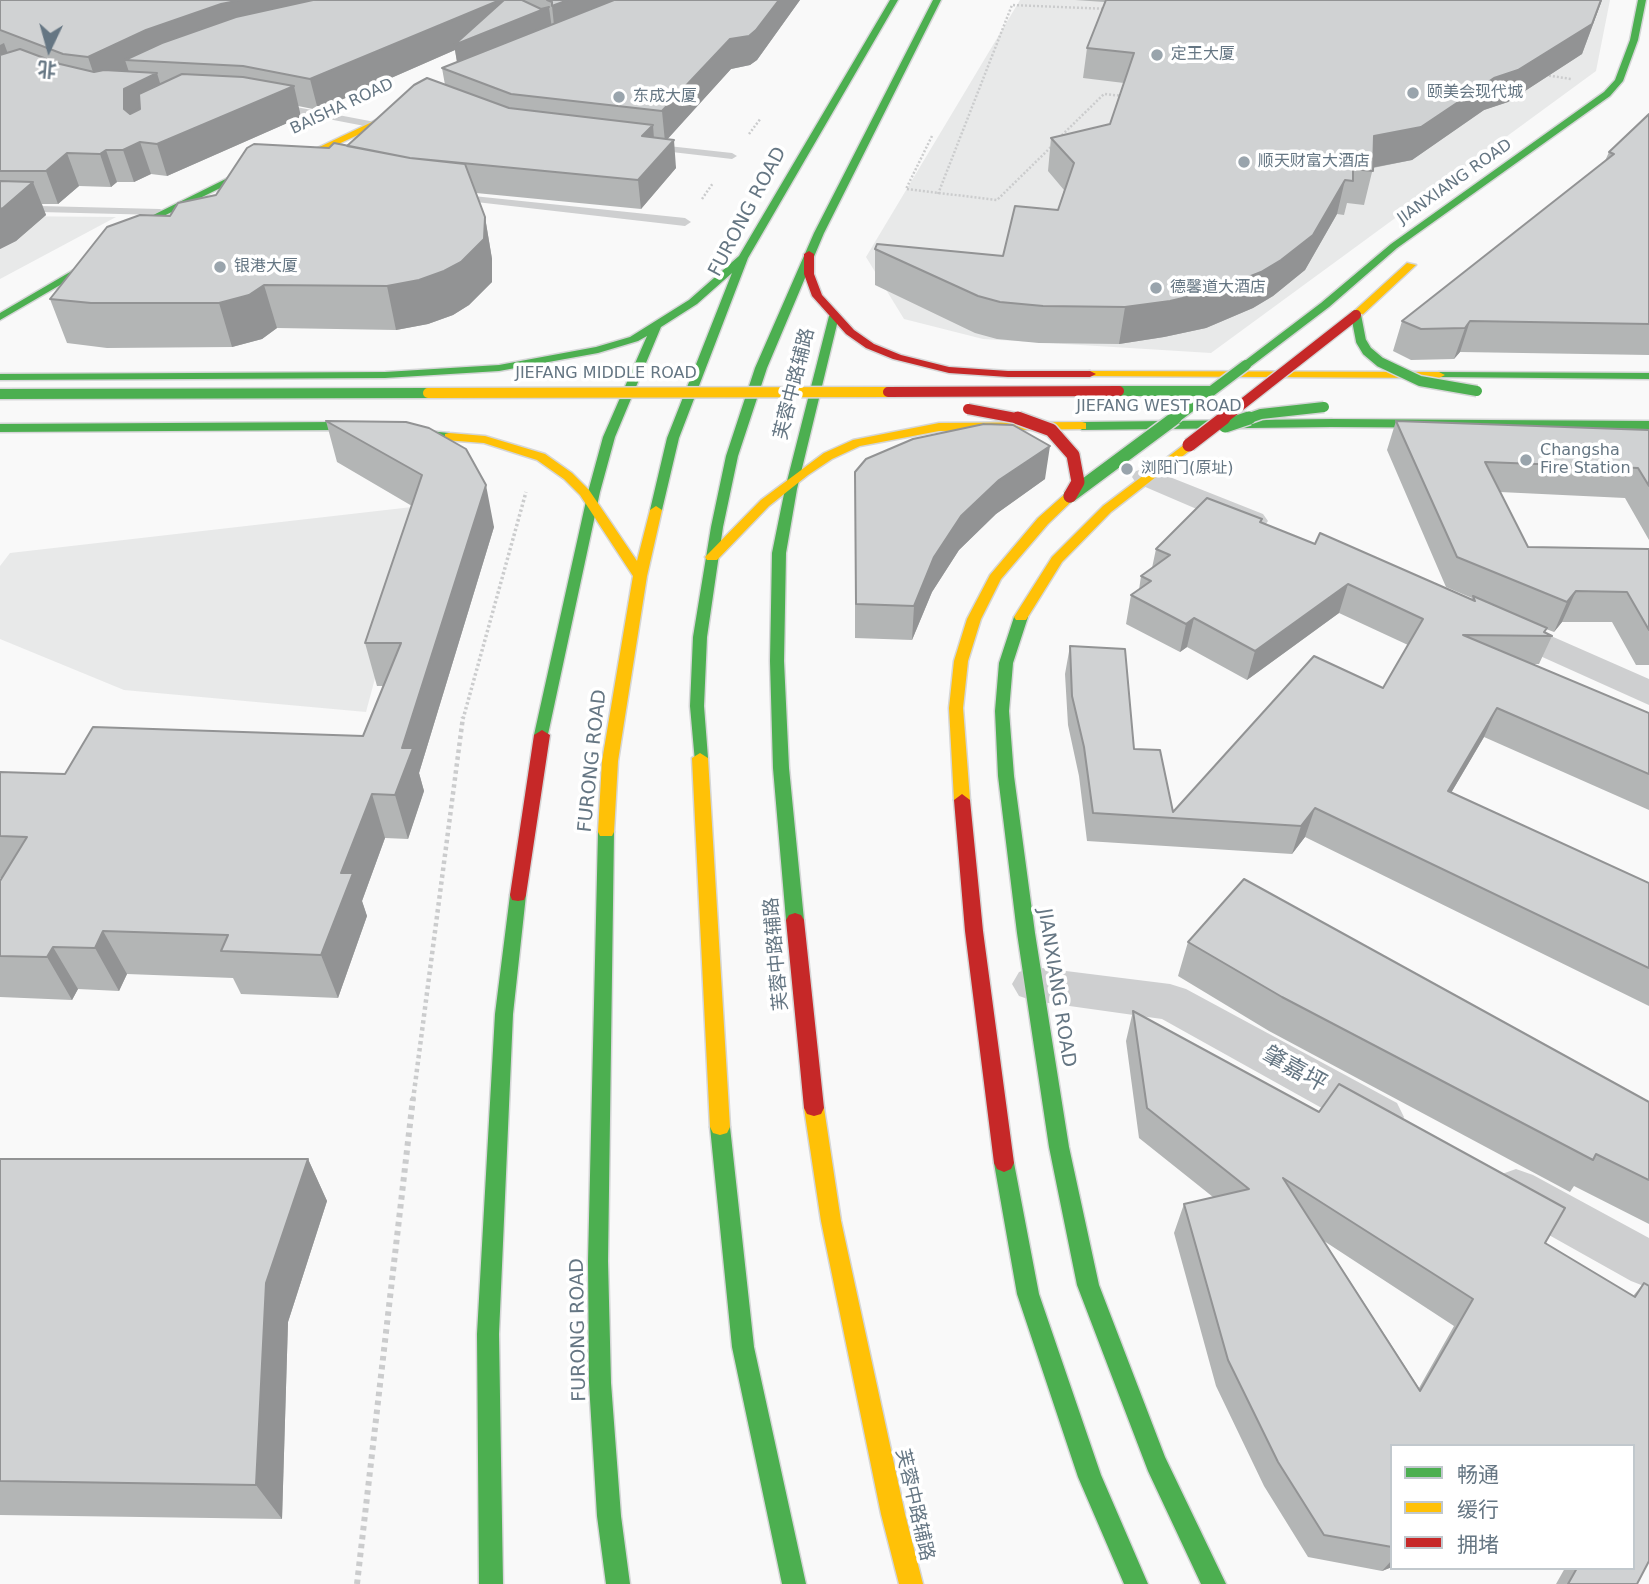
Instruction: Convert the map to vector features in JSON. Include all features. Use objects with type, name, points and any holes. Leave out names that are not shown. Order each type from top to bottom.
[{"type":"main road","name":"FURONG ROAD","points":[[618,1584],[609,1516],[600,1382],[598,1261],[605,855],[610,761],[640,576],[673,438],[743,258],[894,0]]},
{"type":"main road","points":[[794,1584],[743,1347],[722,1166],[697,706],[700,638],[712,557],[732,456],[771,343],[809,254],[937,0]]},
{"type":"main road","name":"JIANXIANG ROAD","points":[[1070,496],[1325,305],[1394,246],[1545,140],[1614,86],[1619,80],[1634,40],[1642,0]]},
{"type":"main road","name":"BAISHA ROAD","points":[[0,299],[160,212],[355,120],[425,93],[375,125]]},
{"type":"main road","points":[[0,317],[170,216],[298,165],[375,125]]},
{"type":"main road","name":"JIEFANG WEST ROAD","points":[[809,254],[809,274],[817,296],[834,316],[870,346],[925,366],[974,373],[1649,376]]},
{"type":"main road","points":[[1189,445],[1356,316],[1423,254]]},
{"type":"main road","name":"JIEFANG MIDDLE ROAD","points":[[0,377],[433,373],[499,368],[598,350],[634,339],[693,302],[743,258]]},
{"type":"main road","points":[[0,325],[32,298]]},
{"type":"main road","name":"芙蓉中路辅路","points":[[834,316],[793,481],[779,553],[777,661],[781,768],[810,1085],[831,1221],[893,1514],[911,1584]]},
{"type":"main road","points":[[1356,316],[1361,341],[1367,351],[1380,362],[1420,381],[1440,387],[1477,391]]},
{"type":"main road","points":[[491,1584],[488,1334],[504,1014],[522,860],[545,713],[592,503],[609,437],[656,327]]},
{"type":"main road","points":[[1148,390],[1192,384],[1246,365]]},
{"type":"main road","points":[[0,370],[26,377]]},
{"type":"main road","name":"JIEFANG MIDDLE ROAD","points":[[0,394],[1211,391]]},
{"type":"main road","name":"JIEFANG WEST ROAD","points":[[1211,391],[1649,392]]},
{"type":"main road","points":[[951,407],[1003,414],[1051,430],[1073,455],[1077,468],[1078,482],[1070,496],[1043,521],[995,578],[974,619],[961,661],[956,708],[959,773],[974,931],[1000,1133],[1028,1294],[1090,1477],[1136,1584]]},
{"type":"main road","name":"JIEFANG MIDDLE ROAD","points":[[0,410],[1190,407]]},
{"type":"main road","name":"JIEFANG WEST ROAD","points":[[1190,407],[1436,407]]},
{"type":"main road","points":[[1189,445],[1239,420],[1283,410],[1324,407]]},
{"type":"main road","name":"JIEFANG WEST ROAD","points":[[712,557],[740,526],[793,481],[828,456],[857,443],[888,436],[961,426],[1649,425]]},
{"type":"main road","points":[[0,428],[337,426],[456,436],[512,446],[541,457],[568,476],[592,503],[640,576]]},
{"type":"main road","name":"JIANXIANG ROAD","points":[[1189,445],[1107,509],[1056,560],[1018,622],[1006,663],[1002,711],[1006,776],[1034,984],[1059,1147],[1088,1285],[1156,1463],[1214,1584]]},
{"type":"street","points":[[1147,477],[1285,535]]},
{"type":"street","points":[[1474,614],[1649,693]]},
{"type":"street","name":"肇嘉坪","points":[[1034,984],[1170,1002],[1421,1139]]},
{"type":"street","points":[[1481,1172],[1649,1264]]},
{"type":"lane","points":[[264,105],[375,125]]},
{"type":"lane","points":[[638,145],[732,156]]},
{"type":"lane","points":[[445,196],[685,222]]},
{"type":"lane","points":[[0,208],[160,212]]},
{"type":"path","points":[[938,194],[1012,5],[1116,9]]},
{"type":"path","points":[[1546,75],[1614,86]]},
{"type":"path","points":[[932,136],[906,189],[998,200],[1104,94],[1130,97]]},
{"type":"path","points":[[357,1584],[408,1129],[464,712],[526,491],[516,485]]},
{"type":"shaded area","points":[[1020,0],[1610,0],[1596,71],[1211,353],[983,339],[904,319],[866,257]]},
{"type":"shaded area","points":[[0,216],[116,217],[0,279]]},
{"type":"shaded area","points":[[421,506],[366,712],[124,690],[0,639],[0,566],[10,553]]},
{"type":"building","points":[[0,0],[241,0],[221,4],[146,30],[88,57],[63,54],[0,30]]},
{"type":"building","points":[[313,0],[500,0],[310,79],[243,66],[125,60],[162,43],[236,17]]},
{"type":"building","points":[[504,0],[522,0],[541,9],[549,7],[454,45]]},
{"type":"building","points":[[547,0],[568,0],[552,6],[552,2]]},
{"type":"building","points":[[614,0],[779,0],[756,30],[749,36],[730,39],[662,111],[511,94],[442,68]]},
{"type":"building","points":[[1106,0],[1601,0],[1592,24],[1518,70],[1494,78],[1421,127],[1374,136],[1373,171],[1353,169],[1353,181],[1345,180],[1313,235],[1261,272],[1213,291],[1170,301],[1125,307],[1043,306],[1000,302],[978,296],[875,249],[877,244],[1003,256],[1015,206],[1058,210],[1074,163],[1051,138],[1110,124],[1134,53],[1087,48]]},
{"type":"building","points":[[20,49],[60,64],[94,72],[104,70],[157,73],[124,89],[124,109],[130,114],[140,109],[139,94],[182,74],[243,77],[294,86],[157,144],[140,142],[123,150],[106,150],[100,154],[67,153],[46,171],[0,171],[0,55]]},
{"type":"building","points":[[427,78],[509,108],[653,125],[642,136],[674,140],[638,180],[410,158],[347,146],[414,85]]},
{"type":"building","points":[[1649,114],[1649,324],[1470,321],[1465,328],[1421,329],[1402,321],[1614,154],[1609,152]]},
{"type":"building","points":[[334,143],[410,158],[465,164],[485,217],[484,239],[461,262],[444,271],[419,280],[387,286],[264,285],[249,295],[219,303],[91,303],[50,299],[107,227],[140,215],[170,216],[178,203],[216,195],[247,148],[254,144],[329,148]]},
{"type":"building","points":[[0,181],[33,182],[0,209]]},
{"type":"building","points":[[326,421],[406,422],[429,428],[466,449],[486,485],[402,748],[413,748],[395,795],[372,794],[341,873],[353,873],[321,955],[221,951],[228,935],[103,931],[95,948],[53,947],[47,957],[0,956],[0,881],[27,837],[0,836],[0,772],[65,774],[93,727],[363,736],[401,643],[365,643],[422,475]]},
{"type":"building","points":[[1396,421],[1649,430],[1649,486],[1638,468],[1485,462],[1528,547],[1649,549],[1649,630],[1627,592],[1576,591],[1567,602],[1457,557]]},
{"type":"building","points":[[984,424],[1013,425],[1050,446],[999,480],[961,516],[934,557],[914,606],[856,604],[855,472],[866,459],[913,439]]},
{"type":"building","points":[[1207,498],[1262,519],[1260,522],[1315,544],[1320,533],[1475,601],[1473,596],[1547,628],[1544,632],[1552,636],[1463,635],[1649,713],[1649,774],[1497,708],[1448,791],[1649,883],[1649,968],[1315,808],[1301,826],[1093,813],[1084,747],[1072,696],[1070,646],[1125,649],[1134,749],[1160,750],[1173,812],[1314,656],[1383,688],[1423,619],[1348,584],[1255,651],[1194,618],[1186,624],[1131,595],[1151,581],[1141,576],[1170,555],[1156,549]]},
{"type":"building","points":[[1244,879],[1649,1102],[1649,1180],[1596,1154],[1593,1160],[1282,997],[1188,942]]},
{"type":"building","points":[[1133,1011],[1319,1112],[1339,1084],[1565,1208],[1545,1243],[1635,1297],[1644,1283],[1649,1286],[1649,1561],[1637,1584],[1568,1584],[1576,1570],[1635,1570],[1635,1444],[1390,1444],[1390,1547],[1324,1535],[1278,1462],[1228,1360],[1184,1204],[1249,1189],[1147,1108]],"holes":[[[1283,1178],[1473,1299],[1420,1391]]]},
{"type":"building","points":[[0,1159],[308,1159],[266,1283],[256,1485],[0,1481]]},
{"type":"traffic: fast","points":[[656,510],[673,438],[743,258],[894,0]]},
{"type":"traffic: fast","points":[[700,758],[697,706],[700,637],[717,527],[732,456],[761,368],[819,233],[937,0]]},
{"type":"traffic: fast","points":[[1246,365],[1325,305],[1394,246],[1607,94],[1619,81],[1634,40],[1642,0]]},
{"type":"traffic: fast","points":[[108,240],[274,158]]},
{"type":"traffic: fast","points":[[0,317],[110,253]]},
{"type":"traffic: fast","points":[[0,377],[385,375],[499,368],[598,350],[634,339],[693,302],[743,258]]},
{"type":"traffic: fast","points":[[1356,315],[1361,341],[1367,351],[1380,362],[1420,381],[1477,391]]},
{"type":"traffic: fast","points":[[795,920],[781,768],[777,661],[779,553],[791,489],[834,316]]},
{"type":"traffic: fast","points":[[542,735],[594,492],[609,437],[656,327]]},
{"type":"traffic: fast","points":[[1070,496],[1246,365]]},
{"type":"traffic: fast","points":[[1439,375],[1649,376]]},
{"type":"traffic: fast","points":[[1119,391],[1211,391]]},
{"type":"traffic: fast","points":[[0,394],[428,393]]},
{"type":"traffic: fast","points":[[1225,426],[1261,414],[1324,407]]},
{"type":"traffic: fast","points":[[1082,426],[1332,423],[1649,425]]},
{"type":"traffic: fast","points":[[0,428],[337,426],[449,437]]},
{"type":"traffic: fast","points":[[1021,617],[1006,663],[1002,711],[1006,776],[1026,933],[1059,1147],[1088,1285],[1156,1463],[1214,1584]]},
{"type":"traffic: fast","points":[[606,832],[598,1261],[600,1383],[609,1516],[618,1584]]},
{"type":"traffic: fast","points":[[491,1584],[488,1334],[504,1014],[518,895]]},
{"type":"traffic: fast","points":[[720,1127],[743,1347],[794,1584]]},
{"type":"traffic: fast","points":[[1004,1163],[1028,1294],[1090,1477],[1136,1584]]},
{"type":"traffic: slow","points":[[276,170],[412,106]]},
{"type":"traffic: slow","points":[[1356,315],[1411,265]]},
{"type":"traffic: slow","points":[[1090,374],[1439,375]]},
{"type":"traffic: slow","points":[[428,393],[888,392]]},
{"type":"traffic: slow","points":[[712,557],[765,503],[804,472],[828,456],[857,443],[939,427],[1082,426]]},
{"type":"traffic: slow","points":[[449,437],[485,440],[541,457],[568,476],[585,493],[640,576]]},
{"type":"traffic: slow","points":[[1021,617],[1057,560],[1107,509],[1189,445]]},
{"type":"traffic: slow","points":[[962,800],[956,708],[961,661],[974,619],[995,578],[1043,521],[1070,496]]},
{"type":"traffic: slow","points":[[606,832],[610,761],[640,576],[656,510]]},
{"type":"traffic: slow","points":[[700,758],[720,1127]]},
{"type":"traffic: slow","points":[[814,1108],[831,1221],[893,1514],[911,1584]]},
{"type":"traffic: jam","points":[[809,254],[809,274],[817,296],[850,332],[870,346],[897,357],[949,370],[1008,374],[1090,374]]},
{"type":"traffic: jam","points":[[1189,445],[1356,315]]},
{"type":"traffic: jam","points":[[888,392],[1119,391]]},
{"type":"traffic: jam","points":[[968,409],[1024,419],[1051,430],[1073,455],[1077,468],[1078,482],[1070,496]]},
{"type":"traffic: jam","points":[[518,895],[542,735]]},
{"type":"traffic: jam","points":[[962,800],[974,931],[1004,1163]]},
{"type":"traffic: jam","points":[[795,920],[814,1108]]},
{"type":"place","name":"定王大厦","points":[[1157,55]]},
{"type":"place","name":"颐美会现代城","points":[[1413,93]]},
{"type":"place","name":"东成大厦","points":[[619,97]]},
{"type":"place","name":"顺天财富大酒店","points":[[1244,162]]},
{"type":"place","name":"银港大厦","points":[[220,267]]},
{"type":"place","name":"德馨道大酒店","points":[[1156,288]]},
{"type":"place","name":"Changsha Fire Station","points":[[1526,460]]},
{"type":"place","name":"浏阳门(原址)","points":[[1127,469]]}]
